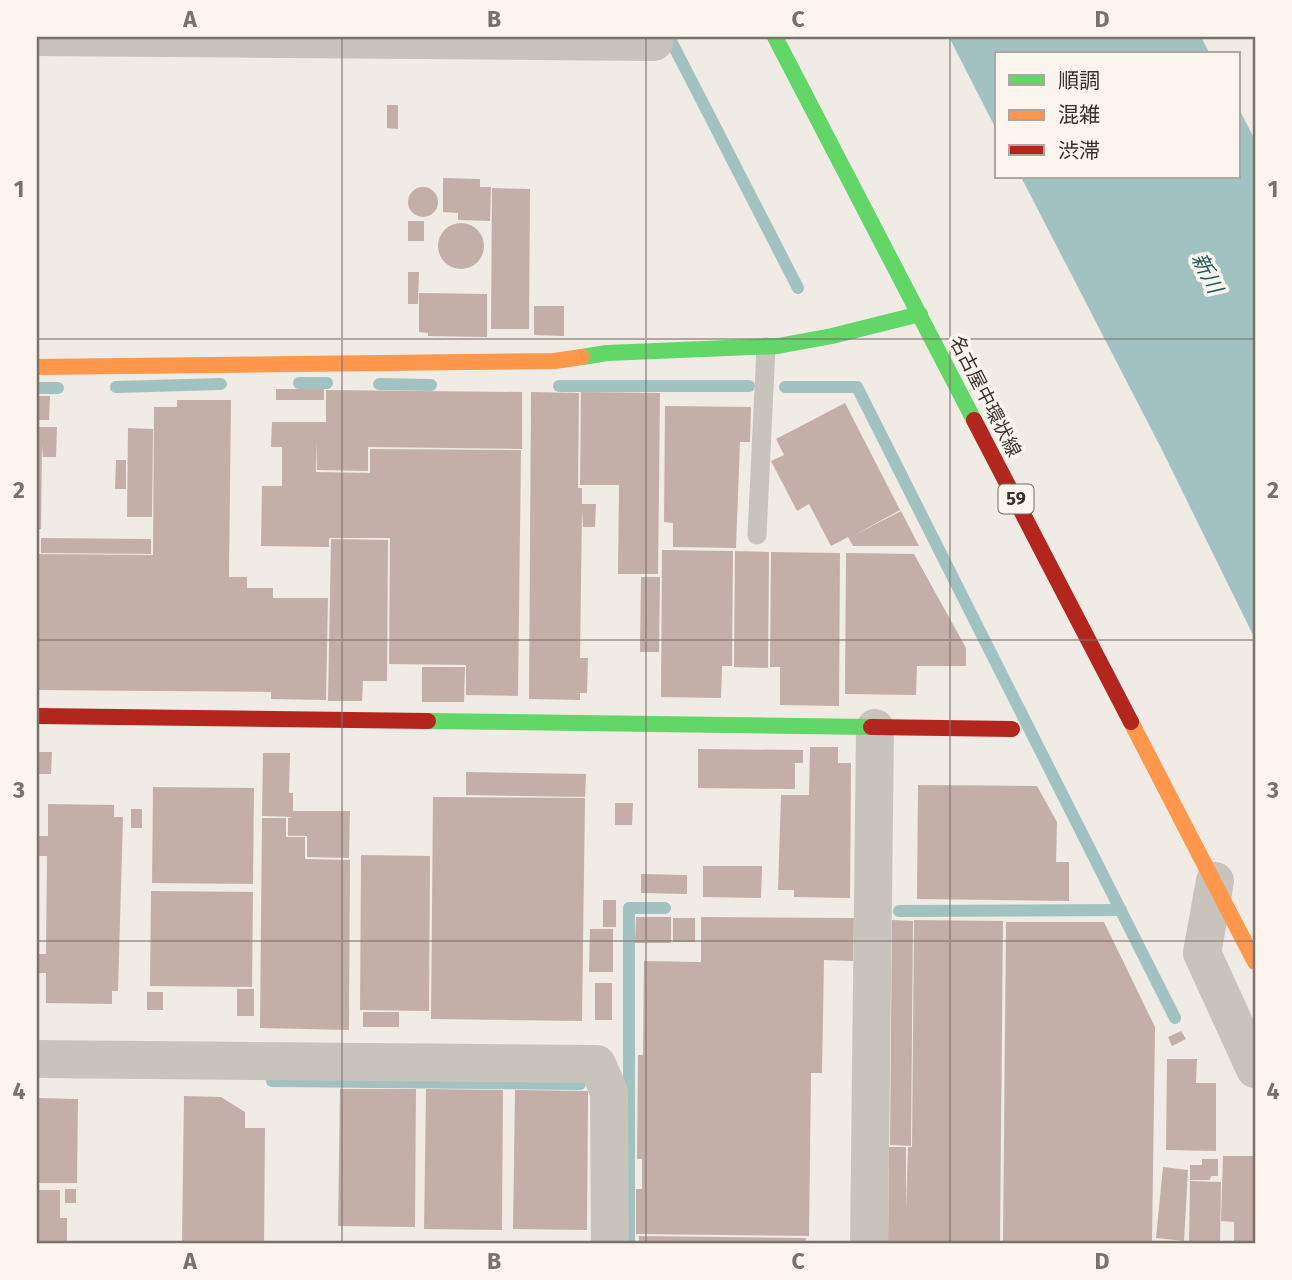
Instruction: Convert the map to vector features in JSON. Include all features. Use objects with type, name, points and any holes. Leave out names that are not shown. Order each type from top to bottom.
[{"type":"street","points":[[37,37],[654,42]]},
{"type":"street","name":"名古屋中環状線","points":[[775,37],[1255,962]]},
{"type":"street","points":[[37,367],[554,361],[607,353],[766,347],[832,336],[920,314]]},
{"type":"street","points":[[37,716],[1012,729]]},
{"type":"street","points":[[869,1243],[875,728]]},
{"type":"street","points":[[1215,881],[1202,953],[1255,1069]]},
{"type":"street","points":[[37,1059],[597,1064],[609,1092],[610,1243]]},
{"type":"lane","points":[[757,535],[766,347]]},
{"type":"water","points":[[949,37],[1201,37],[1209,52],[995,52],[995,127]]},
{"type":"water","name":"新川","points":[[1240,111],[1255,140],[1255,639],[1161,448],[1022,178],[1240,178]]},
{"type":"building","points":[[387,105],[398,105],[398,129],[387,128]]},
{"type":"building","points":[[443,178],[480,179],[480,187],[491,187],[490,221],[458,220],[458,213],[443,212]]},
{"type":"building","points":[[423,187],[434,191],[438,202],[434,213],[423,217],[412,213],[408,202],[412,191]]},
{"type":"building","points":[[492,188],[530,189],[529,329],[491,329]]},
{"type":"building","points":[[408,221],[424,221],[424,241],[408,241]]},
{"type":"building","points":[[461,223],[477,230],[484,246],[477,262],[461,269],[445,262],[438,246],[445,230]]},
{"type":"building","points":[[408,272],[419,272],[418,304],[408,304]]},
{"type":"building","points":[[419,293],[487,294],[487,337],[428,336],[428,333],[419,332]]},
{"type":"building","points":[[534,306],[564,306],[564,336],[534,335]]},
{"type":"building","points":[[276,389],[324,389],[324,400],[276,400]]},
{"type":"building","points":[[326,390],[522,392],[522,449],[368,447],[368,471],[317,470],[316,440],[316,472],[370,473],[370,449],[521,450],[518,696],[466,695],[466,665],[389,664],[390,538],[329,538],[329,547],[261,546],[262,486],[282,486],[282,447],[271,447],[272,422],[326,422]]},
{"type":"building","points":[[531,392],[579,393],[578,488],[582,488],[582,504],[596,504],[595,527],[583,527],[582,509],[580,658],[588,658],[587,693],[580,693],[580,700],[529,699]]},
{"type":"building","points":[[581,392],[660,393],[658,574],[618,574],[619,485],[580,485]]},
{"type":"building","points":[[37,396],[50,396],[49,420],[37,420]]},
{"type":"building","points":[[177,400],[231,400],[229,577],[247,577],[247,588],[273,588],[273,598],[328,598],[326,700],[271,699],[271,692],[37,690],[37,554],[153,555],[154,407],[177,407]]},
{"type":"building","points":[[845,403],[900,510],[853,536],[901,511],[919,546],[853,546],[848,537],[831,546],[809,504],[797,511],[771,461],[784,455],[776,439]]},
{"type":"building","points":[[665,406],[751,407],[750,442],[740,442],[736,548],[673,547],[673,523],[664,522]]},
{"type":"building","points":[[37,427],[57,427],[56,457],[43,457],[42,445],[41,529],[37,529]]},
{"type":"building","points":[[128,428],[153,429],[152,517],[127,517]]},
{"type":"building","points":[[116,460],[126,460],[126,489],[115,489]]},
{"type":"building","points":[[41,538],[151,539],[151,554],[41,553]]},
{"type":"building","points":[[331,539],[388,540],[387,681],[363,681],[362,701],[328,701]]},
{"type":"building","points":[[662,550],[733,551],[732,666],[722,666],[721,698],[661,697]]},
{"type":"building","points":[[735,551],[769,552],[768,668],[734,667]]},
{"type":"building","points":[[771,552],[840,553],[839,706],[780,705],[780,667],[770,667]]},
{"type":"building","points":[[846,553],[914,554],[966,648],[966,666],[917,666],[916,695],[845,694]]},
{"type":"building","points":[[641,577],[660,577],[659,652],[640,652]]},
{"type":"building","points":[[422,667],[465,667],[464,702],[422,702]]},
{"type":"building","points":[[810,747],[838,747],[838,763],[851,763],[850,898],[794,897],[794,890],[778,890],[781,795],[809,795]]},
{"type":"building","points":[[698,749],[803,750],[803,763],[795,763],[795,789],[698,788]]},
{"type":"building","points":[[37,752],[52,752],[51,774],[37,774]]},
{"type":"building","points":[[263,753],[290,753],[289,793],[293,793],[293,811],[350,811],[349,858],[307,857],[307,836],[288,836],[288,818],[293,817],[262,816]]},
{"type":"building","points":[[466,772],[586,774],[585,797],[466,795]]},
{"type":"building","points":[[918,785],[1037,786],[1057,822],[1056,862],[1069,862],[1069,901],[917,899]]},
{"type":"building","points":[[153,787],[254,788],[253,884],[152,883]]},
{"type":"building","points":[[433,797],[585,798],[582,1021],[431,1019]]},
{"type":"building","points":[[615,803],[633,803],[632,825],[615,825]]},
{"type":"building","points":[[48,804],[114,805],[114,817],[123,817],[118,991],[112,991],[112,1004],[46,1003],[46,973],[37,973],[37,954],[46,954],[47,856],[37,856],[37,836],[48,836]]},
{"type":"building","points":[[131,809],[142,809],[142,828],[131,828]]},
{"type":"building","points":[[262,818],[286,818],[286,837],[305,837],[305,859],[350,860],[349,1030],[260,1028]]},
{"type":"building","points":[[361,855],[430,856],[429,1011],[360,1010]]},
{"type":"building","points":[[703,866],[762,866],[761,898],[703,897]]},
{"type":"building","points":[[641,874],[687,875],[687,894],[641,893]]},
{"type":"building","points":[[151,891],[253,892],[252,987],[150,986]]},
{"type":"building","points":[[603,900],[616,900],[616,927],[603,927]]},
{"type":"building","points":[[636,917],[671,917],[671,943],[635,943]]},
{"type":"building","points":[[701,917],[854,918],[853,961],[824,960],[822,1073],[811,1073],[809,1236],[636,1234],[636,1189],[642,1189],[642,1159],[637,1159],[638,1055],[643,1055],[644,961],[701,962]]},
{"type":"building","points":[[673,918],[695,918],[695,942],[673,942]]},
{"type":"building","points":[[892,920],[913,921],[911,1146],[890,1145]]},
{"type":"building","points":[[914,920],[1003,921],[1000,1243],[888,1243],[889,1147],[906,1147],[906,1210],[908,1147],[912,1147]]},
{"type":"building","points":[[1006,922],[1104,922],[1155,1027],[1152,1243],[1003,1243]]},
{"type":"building","points":[[590,929],[613,929],[613,972],[589,972]]},
{"type":"building","points":[[595,983],[612,983],[612,1020],[595,1020]]},
{"type":"building","points":[[237,989],[254,989],[254,1016],[237,1016]]},
{"type":"building","points":[[147,992],[163,992],[163,1010],[147,1010]]},
{"type":"building","points":[[363,1012],[399,1012],[399,1027],[363,1027]]},
{"type":"building","points":[[1181,1031],[1186,1039],[1172,1046],[1168,1037]]},
{"type":"building","points":[[1167,1059],[1197,1059],[1196,1083],[1216,1083],[1216,1151],[1166,1150]]},
{"type":"building","points":[[340,1089],[416,1089],[415,1227],[338,1226]]},
{"type":"building","points":[[426,1089],[503,1090],[502,1230],[424,1229]]},
{"type":"building","points":[[515,1090],[588,1091],[587,1230],[513,1229]]},
{"type":"building","points":[[184,1096],[221,1097],[245,1112],[245,1128],[265,1128],[264,1243],[182,1243]]},
{"type":"building","points":[[37,1098],[78,1099],[77,1183],[37,1183]]},
{"type":"building","points":[[1223,1156],[1255,1156],[1255,1243],[1234,1243],[1234,1222],[1221,1221]]},
{"type":"building","points":[[1202,1159],[1218,1159],[1218,1176],[1211,1176],[1210,1180],[1190,1180],[1190,1165],[1202,1165]]},
{"type":"building","points":[[1163,1167],[1188,1170],[1184,1241],[1156,1238]]},
{"type":"building","points":[[1190,1181],[1221,1182],[1220,1243],[1189,1243]]},
{"type":"building","points":[[65,1189],[76,1189],[76,1203],[65,1203]]},
{"type":"building","points":[[37,1190],[60,1190],[60,1218],[67,1218],[67,1243],[37,1243]]},
{"type":"building","points":[[639,1236],[806,1238],[805,1243],[639,1243]]},
{"type":"waterway","points":[[669,37],[798,288]]},
{"type":"waterway","points":[[299,383],[327,383]]},
{"type":"waterway","points":[[116,387],[221,384]]},
{"type":"waterway","points":[[379,384],[431,385]]},
{"type":"waterway","points":[[559,386],[749,386]]},
{"type":"waterway","points":[[785,387],[857,387],[1175,1018]]},
{"type":"waterway","points":[[37,388],[58,388]]},
{"type":"waterway","points":[[629,1243],[629,908],[665,908]]},
{"type":"waterway","points":[[899,911],[1121,910]]},
{"type":"waterway","points":[[272,1081],[580,1084]]},
{"type":"traffic: fast","points":[[775,37],[974,420]]},
{"type":"traffic: fast","points":[[582,357],[607,353],[778,346],[832,336],[920,314]]},
{"type":"traffic: fast","points":[[428,721],[871,727]]},
{"type":"traffic: slow","points":[[37,367],[554,361],[582,357]]},
{"type":"traffic: slow","points":[[1131,722],[1255,962]]},
{"type":"traffic: jam","points":[[974,420],[1131,722]]},
{"type":"traffic: jam","points":[[37,716],[428,721]]},
{"type":"traffic: jam","points":[[871,727],[1012,729]]}]
